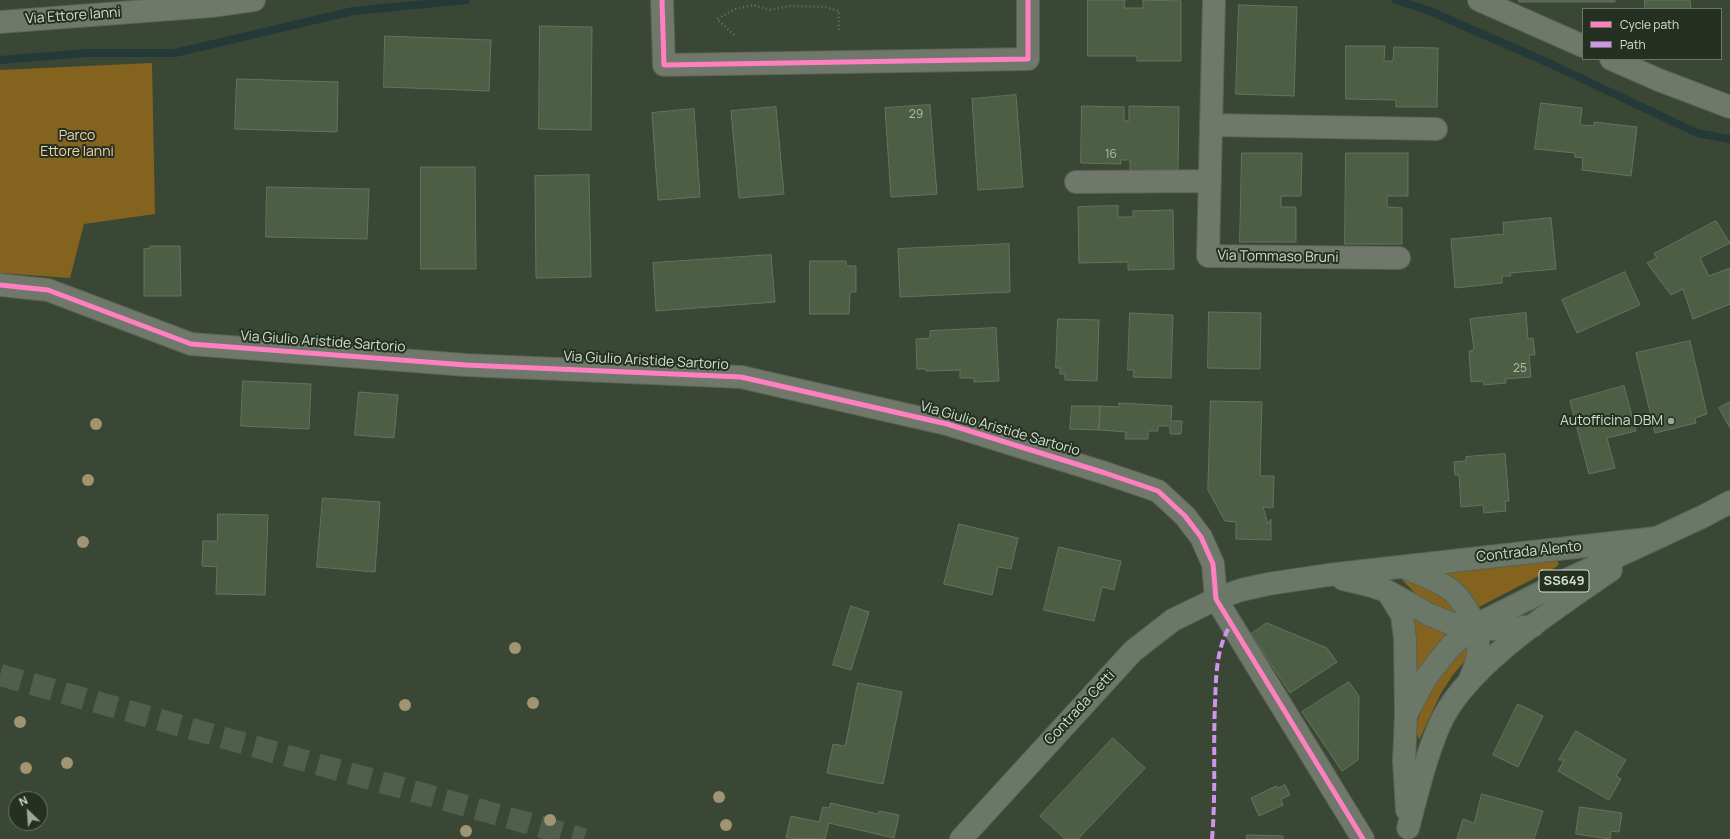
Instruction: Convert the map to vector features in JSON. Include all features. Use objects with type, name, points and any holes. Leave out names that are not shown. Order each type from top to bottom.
[{"type":"main road","name":"SS649","points":[[1407,834],[1404,761],[1406,715],[1425,679],[1451,646],[1474,626],[1562,582],[1704,516],[1730,502]]},
{"type":"main road","name":"Contrada Alento","points":[[1216,599],[1242,590],[1268,584],[1328,575],[1656,538]]},
{"type":"main road","name":"SS649","points":[[1407,834],[1425,764],[1439,726],[1455,699],[1470,680],[1501,651],[1656,538]]},
{"type":"main road","points":[[1402,566],[1430,578],[1452,591],[1463,606],[1474,626]]},
{"type":"main road","name":"Contrada Alento","points":[[1328,575],[1387,591],[1428,614],[1452,624],[1504,629],[1534,626]]},
{"type":"main road","points":[[1387,591],[1399,608],[1403,621],[1405,639],[1406,715]]},
{"type":"main road","name":"Contrada Cetti","points":[[961,839],[1133,652],[1173,620],[1216,599]]},
{"type":"main road","name":"SS649","points":[[1470,680],[1478,652],[1478,640],[1474,626]]},
{"type":"street","points":[[212,3],[254,0]]},
{"type":"street","points":[[662,0],[664,65],[1028,59],[1028,0]]},
{"type":"street","name":"Via Tommaso Bruni","points":[[1214,0],[1208,256],[1399,258]]},
{"type":"street","points":[[1479,0],[1582,46]]},
{"type":"street","name":"Via Ettore Ianni","points":[[0,22],[212,3]]},
{"type":"street","points":[[1613,60],[1659,80],[1730,107]]},
{"type":"street","points":[[1211,125],[1436,129]]},
{"type":"street","points":[[1076,182],[1210,181]]},
{"type":"street","name":"Via Giulio Aristide Sartorio","points":[[0,285],[48,290],[191,344],[466,365],[741,377],[947,424],[1106,473],[1158,491],[1185,516],[1201,537],[1213,564],[1216,599]]},
{"type":"street","points":[[1216,599],[1363,839]]},
{"type":"path","points":[[734,35],[717,19],[735,9],[753,5],[769,10],[789,6],[826,7],[839,11],[839,30]]},
{"type":"green space","name":"Parco Ettore Ianni","points":[[152,63],[155,214],[84,224],[70,278],[0,273],[0,70]]},
{"type":"green space","points":[[1556,558],[1559,564],[1556,567],[1477,608],[1469,594],[1459,584],[1434,568]]},
{"type":"green space","points":[[1402,580],[1423,584],[1447,597],[1460,617],[1421,599]]},
{"type":"green space","points":[[1410,614],[1450,634],[1429,655],[1414,681]]},
{"type":"green space","points":[[1469,642],[1469,656],[1452,676],[1440,695],[1419,740],[1415,728],[1426,698],[1436,678]]},
{"type":"building","points":[[1088,0],[1125,0],[1124,8],[1143,8],[1143,0],[1181,1],[1181,61],[1137,61],[1137,56],[1088,56]]},
{"type":"building","points":[[1519,0],[1615,0],[1615,2],[1519,2]]},
{"type":"building","points":[[1645,0],[1690,0],[1691,8],[1645,8]]},
{"type":"building","points":[[1239,5],[1297,7],[1294,96],[1236,94]]},
{"type":"building","points":[[540,26],[592,27],[591,130],[539,129]]},
{"type":"building","points":[[385,36],[491,40],[489,91],[384,87]]},
{"type":"building","points":[[1346,46],[1385,46],[1384,61],[1393,61],[1394,47],[1438,48],[1437,107],[1396,107],[1396,100],[1346,99]]},
{"type":"building","points":[[237,79],[338,82],[337,132],[235,129]]},
{"type":"building","points":[[1016,95],[1023,187],[978,190],[972,99]]},
{"type":"building","points":[[1541,103],[1582,108],[1580,125],[1594,126],[1594,122],[1637,127],[1631,176],[1582,170],[1583,158],[1575,157],[1575,153],[1535,149]]},
{"type":"building","points":[[930,105],[937,194],[891,197],[885,108]]},
{"type":"building","points":[[1082,106],[1124,107],[1124,121],[1129,121],[1129,106],[1179,107],[1178,171],[1130,171],[1130,160],[1120,160],[1121,164],[1081,163]]},
{"type":"building","points":[[776,107],[784,194],[739,198],[731,111]]},
{"type":"building","points":[[694,109],[700,197],[658,200],[652,113]]},
{"type":"building","points":[[1242,153],[1302,153],[1301,196],[1281,196],[1281,207],[1296,207],[1296,242],[1240,242]]},
{"type":"building","points":[[1346,153],[1408,153],[1408,196],[1387,196],[1387,207],[1402,208],[1402,244],[1345,244]]},
{"type":"building","points":[[421,167],[475,167],[476,269],[421,269]]},
{"type":"building","points":[[589,175],[591,277],[536,278],[535,176]]},
{"type":"building","points":[[267,187],[369,189],[367,239],[266,237]]},
{"type":"building","points":[[1118,206],[1118,217],[1133,217],[1133,211],[1173,210],[1174,269],[1128,270],[1128,262],[1079,263],[1078,207]]},
{"type":"building","points":[[1551,218],[1556,269],[1510,273],[1511,276],[1502,276],[1502,283],[1455,288],[1451,239],[1504,234],[1503,223]]},
{"type":"building","points":[[1716,221],[1730,243],[1700,258],[1709,276],[1730,268],[1730,304],[1693,319],[1683,289],[1671,295],[1647,263],[1657,258],[1654,254]]},
{"type":"building","points":[[1009,244],[1010,292],[900,297],[898,249]]},
{"type":"building","points":[[150,246],[180,246],[181,296],[144,296],[144,249],[150,248]]},
{"type":"building","points":[[771,255],[775,302],[656,311],[653,263]]},
{"type":"building","points":[[810,261],[846,261],[846,266],[856,266],[856,292],[850,292],[849,314],[810,314]]},
{"type":"building","points":[[1625,272],[1640,305],[1577,333],[1562,300]]},
{"type":"building","points":[[1209,312],[1261,313],[1260,369],[1208,368]]},
{"type":"building","points":[[1130,313],[1173,315],[1171,378],[1133,377],[1134,370],[1128,370]]},
{"type":"building","points":[[1526,313],[1528,339],[1533,338],[1535,355],[1529,355],[1531,377],[1505,379],[1506,383],[1484,385],[1483,381],[1471,382],[1469,351],[1474,350],[1470,319]]},
{"type":"building","points":[[1058,319],[1099,320],[1097,381],[1065,380],[1065,374],[1060,374],[1060,368],[1056,368]]},
{"type":"building","points":[[996,328],[999,381],[974,382],[974,378],[960,378],[960,370],[926,371],[926,369],[917,369],[916,339],[930,338],[930,331]]},
{"type":"building","points":[[1690,341],[1707,414],[1695,418],[1696,423],[1655,433],[1636,353]]},
{"type":"building","points":[[243,381],[311,384],[309,429],[241,426]]},
{"type":"building","points":[[1624,386],[1636,431],[1607,438],[1615,468],[1589,474],[1570,401]]},
{"type":"building","points":[[359,392],[398,395],[394,438],[355,435]]},
{"type":"building","points":[[1211,401],[1262,402],[1260,476],[1274,476],[1273,508],[1263,507],[1268,524],[1271,519],[1271,540],[1236,539],[1236,522],[1225,521],[1208,490]]},
{"type":"building","points":[[1730,402],[1730,428],[1719,408]]},
{"type":"building","points":[[1119,403],[1172,406],[1171,421],[1182,421],[1181,434],[1170,434],[1170,426],[1158,426],[1158,431],[1148,431],[1148,439],[1125,439],[1126,432],[1099,430],[1100,406],[1119,407]]},
{"type":"building","points":[[1072,406],[1100,406],[1099,430],[1070,429]]},
{"type":"building","points":[[1505,454],[1509,501],[1505,501],[1506,511],[1484,513],[1483,505],[1461,507],[1459,475],[1455,475],[1454,462],[1466,461],[1466,457]]},
{"type":"building","points":[[323,498],[380,502],[375,572],[317,567]]},
{"type":"building","points":[[218,514],[268,515],[265,595],[216,594],[217,567],[202,566],[203,541],[217,541]]},
{"type":"building","points":[[959,524],[1018,538],[1011,569],[998,567],[992,595],[944,584]]},
{"type":"building","points":[[1059,547],[1121,561],[1114,590],[1102,587],[1094,621],[1044,610]]},
{"type":"building","points":[[851,606],[869,612],[851,670],[833,665]]},
{"type":"building","points":[[1267,623],[1327,648],[1337,662],[1290,693],[1251,634]]},
{"type":"building","points":[[1349,682],[1359,696],[1358,760],[1342,771],[1302,712]]},
{"type":"building","points":[[858,683],[902,692],[883,784],[827,773],[833,744],[845,746]]},
{"type":"building","points":[[1518,704],[1543,716],[1518,767],[1493,755]]},
{"type":"building","points":[[1576,731],[1626,760],[1616,776],[1621,779],[1609,800],[1558,771],[1564,760],[1559,760]]},
{"type":"building","points":[[1113,738],[1145,768],[1078,839],[1065,839],[1040,816]]},
{"type":"building","points":[[1285,785],[1290,795],[1281,799],[1283,805],[1259,816],[1251,798],[1276,786],[1277,788]]},
{"type":"building","points":[[1482,794],[1543,811],[1534,839],[1457,839],[1463,819],[1474,823]]},
{"type":"building","points":[[831,803],[878,814],[879,811],[899,815],[894,838],[829,823],[825,839],[786,838],[791,816],[819,822],[823,807],[829,808]]},
{"type":"building","points":[[1580,807],[1622,813],[1619,832],[1611,831],[1610,839],[1576,834]]},
{"type":"building","points":[[1247,835],[1283,836],[1283,839],[1247,839]]},
{"type":"waterway","points":[[0,60],[86,53],[175,53],[353,11],[466,0]]},
{"type":"waterway","points":[[1396,0],[1430,11],[1553,65],[1697,133],[1730,139]]},
{"type":"tunnel","points":[[0,675],[584,839]]},
{"type":"marked path","points":[[1212,839],[1214,805],[1214,721],[1217,673],[1222,643],[1231,624]]},
{"type":"cycle path","points":[[662,0],[664,65],[1028,59],[1028,0]]},
{"type":"cycle path","points":[[0,285],[48,290],[191,344],[466,365],[741,377],[947,424],[1158,491],[1185,516],[1201,537],[1213,564],[1216,599],[1363,839]]},
{"type":"place","name":"Autofficina DBM","points":[[1671,421]]}]
